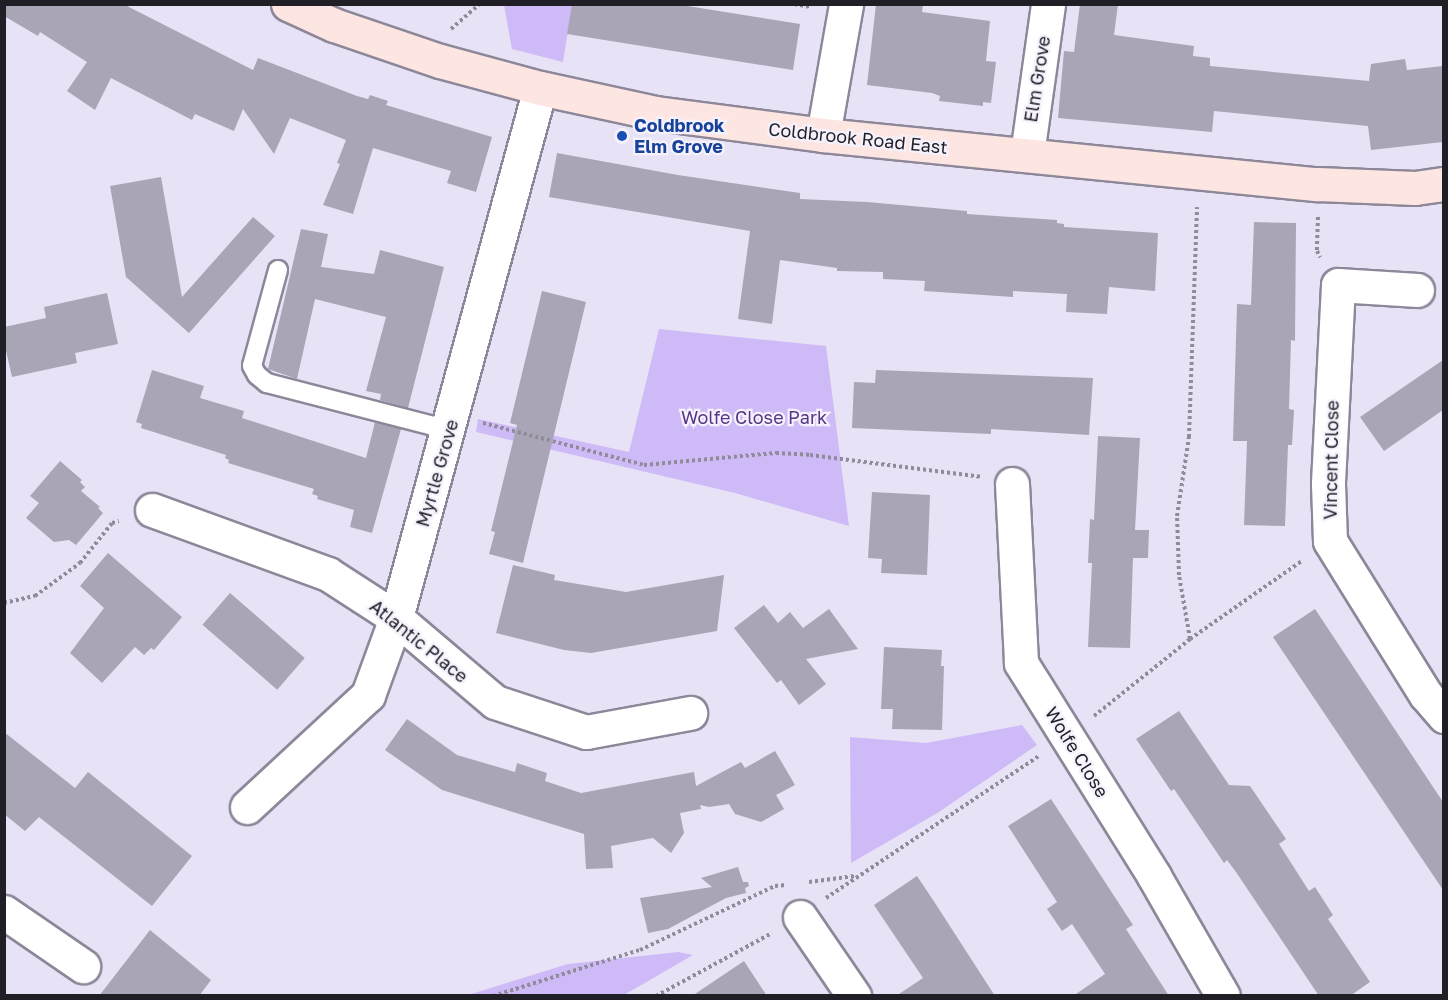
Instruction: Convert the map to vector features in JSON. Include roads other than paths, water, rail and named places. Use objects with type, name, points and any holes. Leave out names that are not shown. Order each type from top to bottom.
[{"type":"street","name":"Coldbrook Road East","points":[[288,4],[334,25],[440,61],[540,88],[656,113],[823,135],[1318,184],[1415,188],[1443,184]]},
{"type":"street","points":[[823,135],[846,4]]},
{"type":"street","name":"Elm Grove","points":[[1027,154],[1048,4]]},
{"type":"street","name":"Myrtle Grove","points":[[247,807],[368,695],[396,618],[451,423],[540,88]]},
{"type":"street","name":"Vincent Close","points":[[1417,290],[1338,285],[1328,484],[1330,541],[1438,698]]},
{"type":"street","name":"Wolfe Close","points":[[1012,484],[1021,663],[1068,736],[1223,996]]},
{"type":"street","name":"Atlantic Place","points":[[152,510],[328,574],[396,618],[495,702],[586,732],[690,713]]},
{"type":"street","points":[[4,912],[83,966]]},
{"type":"street","points":[[800,917],[854,996]]},
{"type":"lane","points":[[278,270],[252,366],[257,375],[267,383],[451,423]]},
{"type":"place","name":"Coldbrook Elm Grove","points":[[622,136]]},
{"type":"park label","name":"Wolfe Close Park","points":[[754,417]]}]
